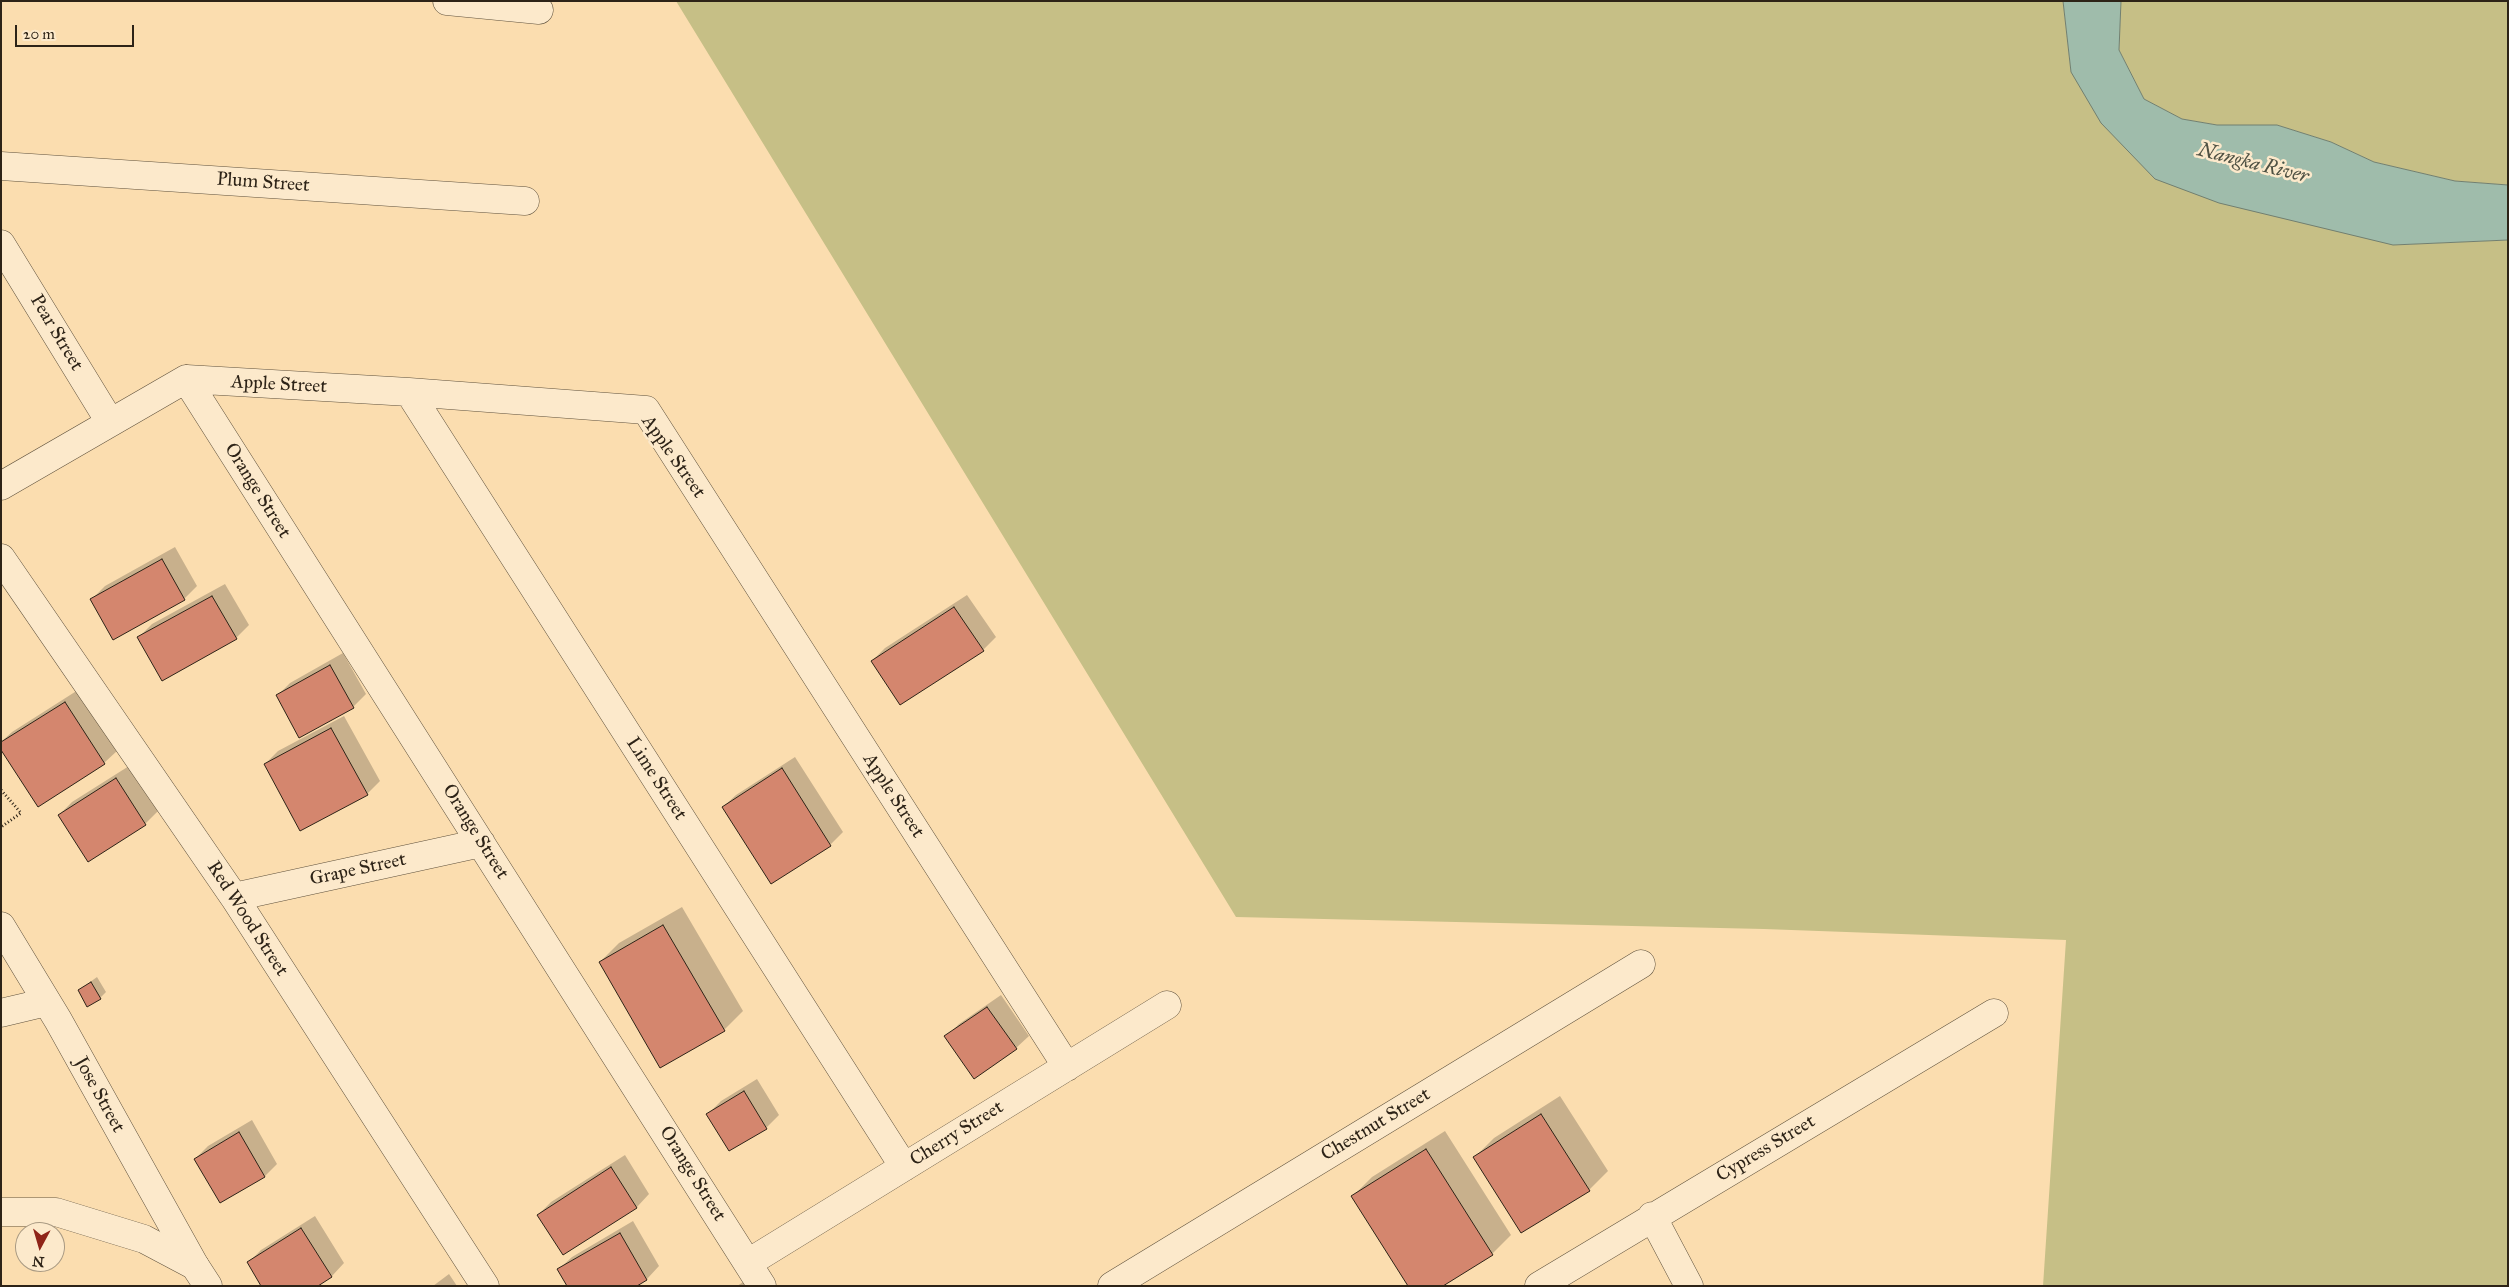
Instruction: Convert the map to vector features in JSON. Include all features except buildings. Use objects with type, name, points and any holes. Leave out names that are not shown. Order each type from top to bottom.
[{"type":"street","points":[[447,1],[539,10]]},
{"type":"street","name":"Plum Street","points":[[1,166],[525,200]]},
{"type":"street","name":"Pear Street","points":[[1,244],[110,422]]},
{"type":"street","points":[[1,486],[186,379]]},
{"type":"street","name":"Apple Street","points":[[186,379],[408,392],[646,410],[1067,1066]]},
{"type":"street","name":"Orange Street","points":[[186,379],[762,1286]]},
{"type":"street","name":"Lime Street","points":[[408,392],[904,1167]]},
{"type":"street","name":"Red Wood Street","points":[[1,558],[234,897],[485,1286]]},
{"type":"street","name":"Grape Street","points":[[234,897],[481,843]]},
{"type":"street","name":"Jose Street","points":[[1,926],[47,1002],[202,1276]]},
{"type":"street","name":"Chestnut Street","points":[[1112,1286],[1641,964]]},
{"type":"street","points":[[1,1013],[47,1002]]},
{"type":"street","name":"Cherry Street","points":[[748,1263],[1167,1005]]},
{"type":"street","name":"Cypress Street","points":[[1539,1286],[1652,1216],[1994,1013]]},
{"type":"street","points":[[1,1212],[56,1212],[94,1223],[144,1239],[202,1276]]},
{"type":"street","points":[[1652,1216],[1690,1286]]},
{"type":"path","points":[[1,790],[21,813],[1,826]]},
{"type":"shaded area","points":[[676,1],[2063,1],[2071,72],[2393,245],[2508,240],[2508,1286],[2043,1286],[2066,940],[1764,929],[1236,917]]},
{"type":"shaded area","points":[[2121,1],[2508,1],[2508,185],[2455,181],[2374,162],[2331,142],[2277,125],[2217,125],[2182,119],[2144,99],[2119,50]]},
{"type":"water","name":"Nangka River","points":[[2063,1],[2121,1],[2119,50],[2144,99],[2182,119],[2217,125],[2277,125],[2331,142],[2374,162],[2455,181],[2508,185],[2508,240],[2393,245],[2219,203],[2155,179],[2101,123],[2071,72]]}]
